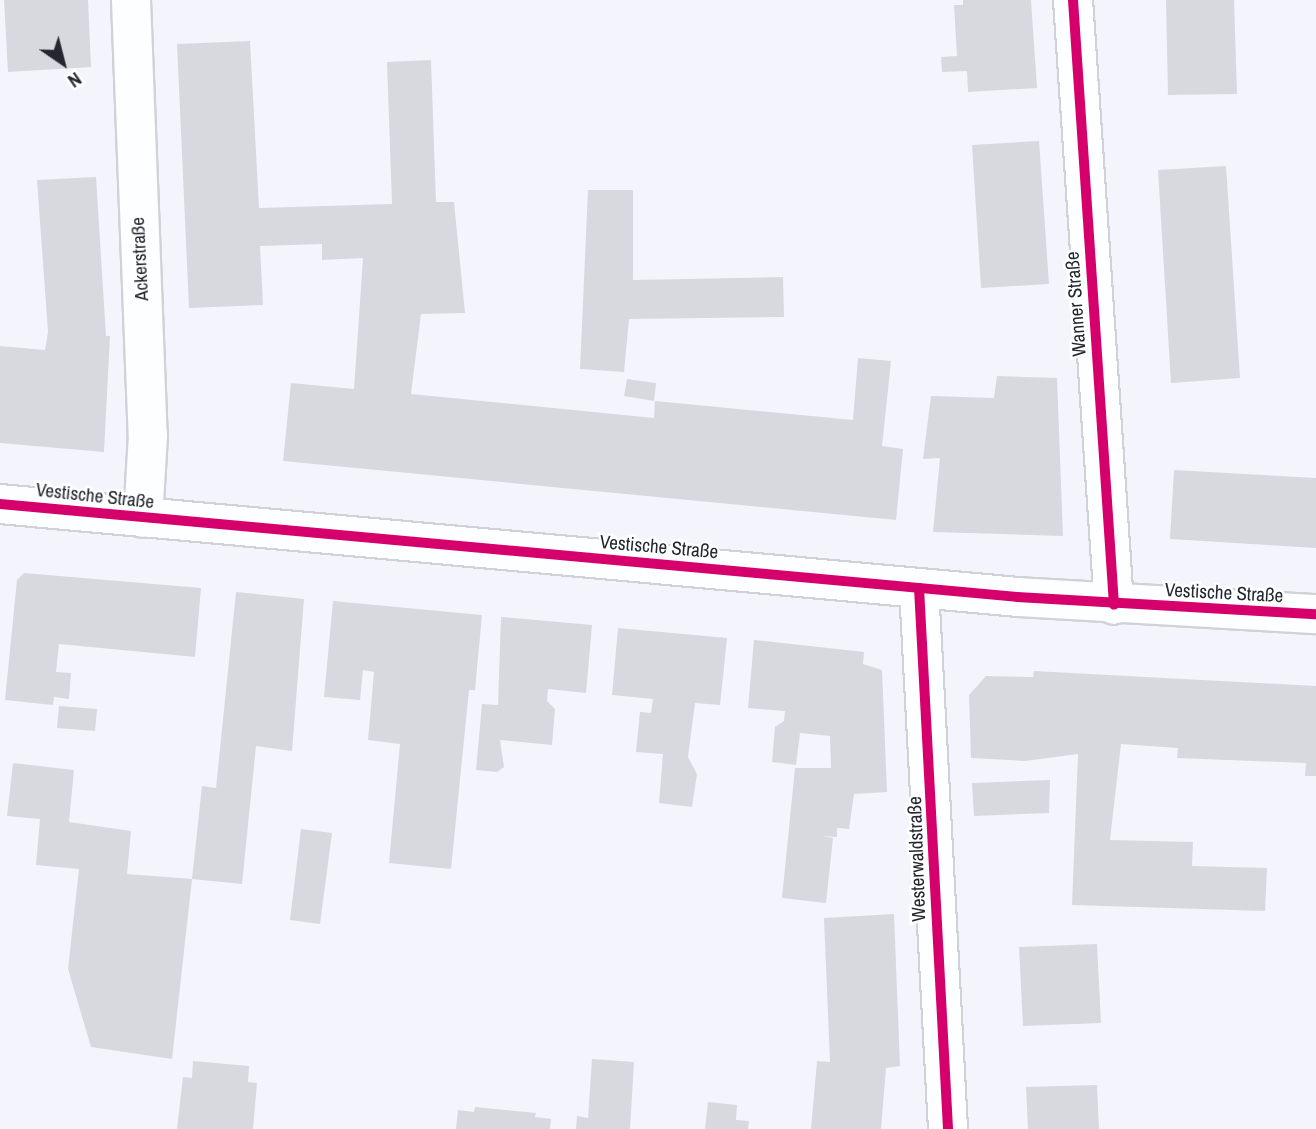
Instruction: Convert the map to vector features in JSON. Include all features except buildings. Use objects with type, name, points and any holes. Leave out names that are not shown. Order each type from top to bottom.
[{"type":"street","name":"Ackerstraße","points":[[131,0],[148,435],[143,519]]},
{"type":"street","name":"Wanner Straße","points":[[1073,0],[1114,605]]},
{"type":"street","name":"Vestische Straße","points":[[0,504],[1114,605],[1316,614]]},
{"type":"street","name":"Westerwaldstraße","points":[[919,588],[948,1129]]},
{"type":"cycle path","points":[[1073,0],[1114,605]]},
{"type":"cycle path","points":[[0,504],[1017,597],[1316,614]]},
{"type":"cycle path","points":[[919,588],[948,1129]]}]
